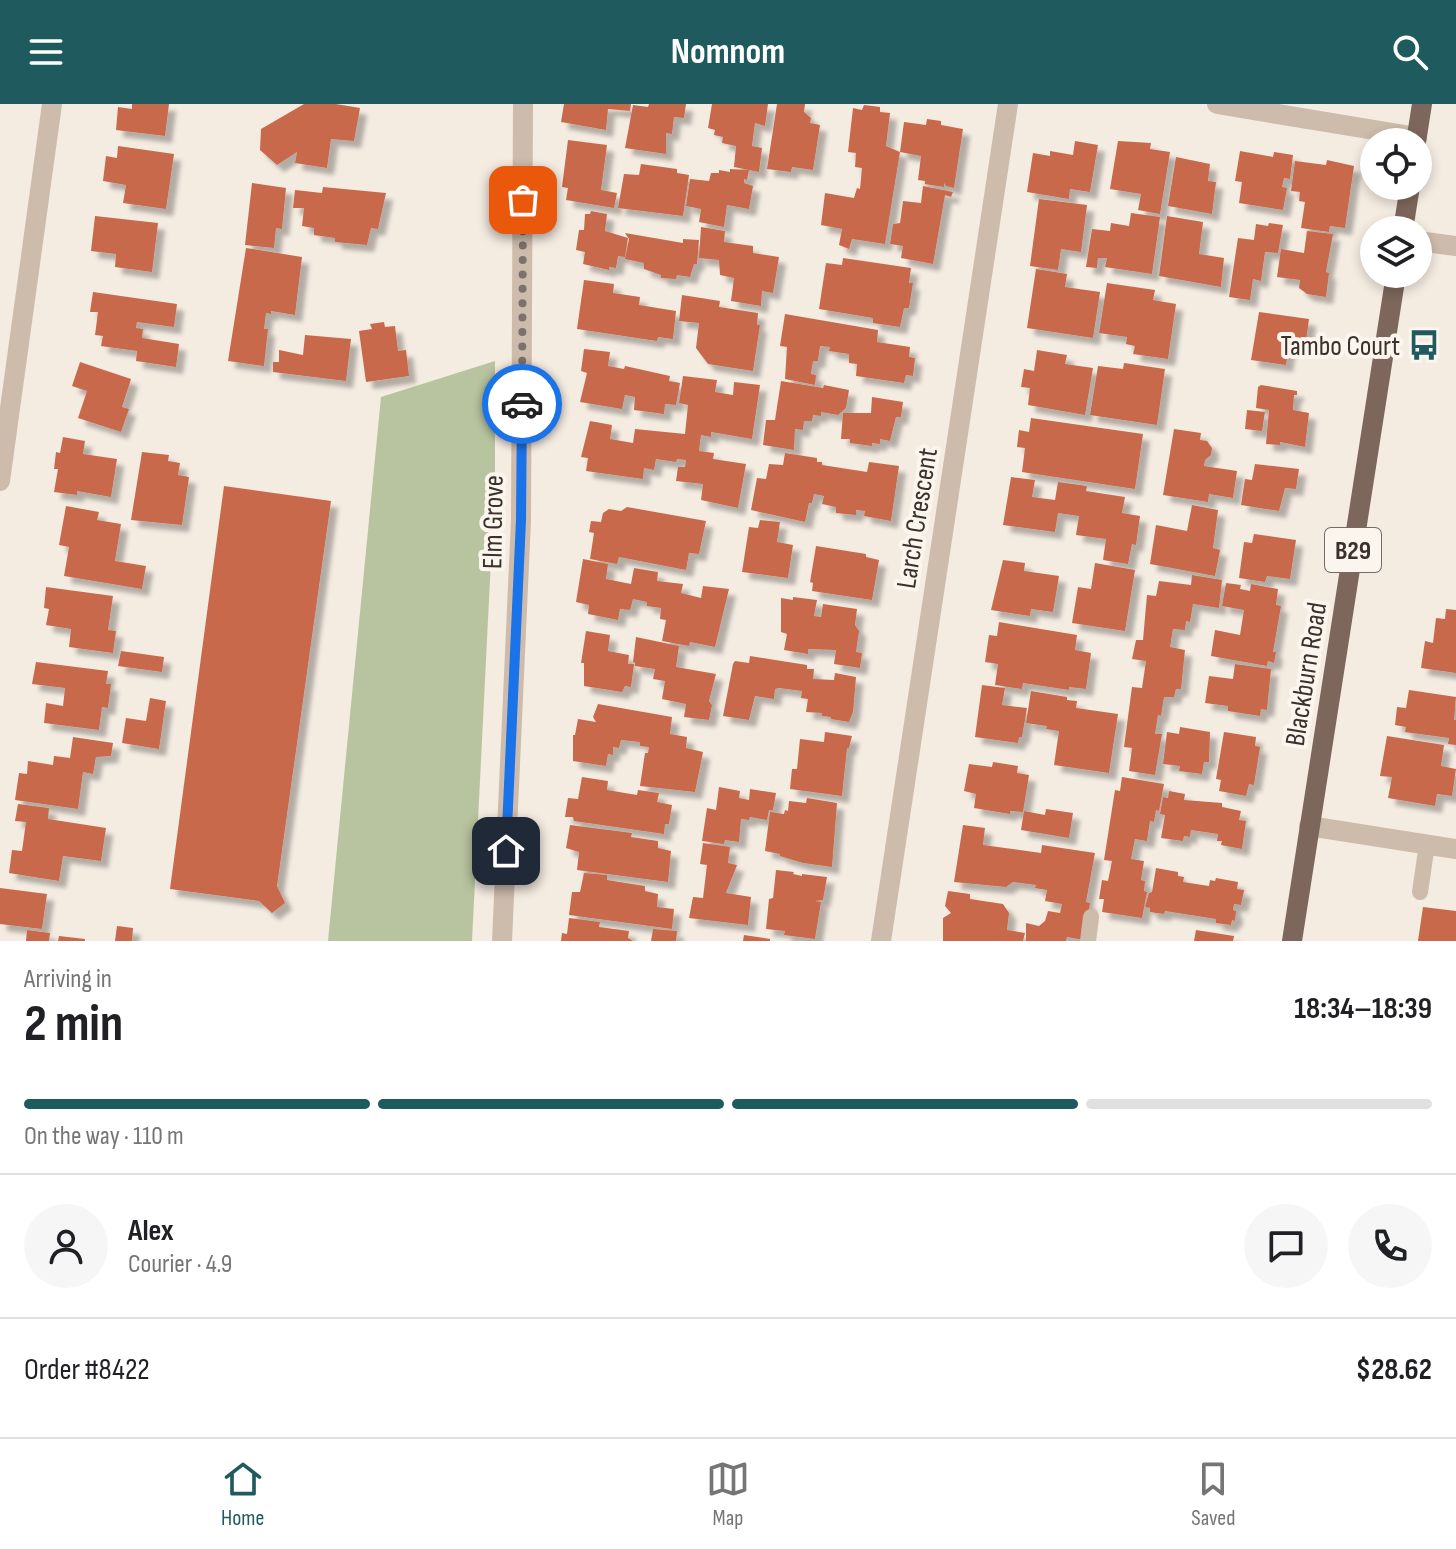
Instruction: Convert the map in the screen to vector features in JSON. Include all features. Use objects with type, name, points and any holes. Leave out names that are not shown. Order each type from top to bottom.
[{"type":"main road","points":[[1418,128],[1422,104]]},
{"type":"main road","name":"Blackburn Road","points":[[1292,941],[1394,288]]},
{"type":"street","points":[[0,481],[6,391],[52,104]]},
{"type":"street","name":"Elm Grove","points":[[502,941],[521,520],[523,104]]},
{"type":"street","name":"Larch Crescent","points":[[881,941],[1008,104]]},
{"type":"street","points":[[1217,104],[1360,130]]},
{"type":"street","points":[[1432,243],[1456,246]]},
{"type":"street","points":[[1309,826],[1456,849]]},
{"type":"lane","points":[[1420,892],[1427,844]]},
{"type":"lane","points":[[1088,941],[1091,917]]},
{"type":"green space","points":[[495,361],[495,479],[472,941],[328,941],[381,397]]},
{"type":"building","points":[[132,104],[169,104],[165,136],[116,130],[118,107],[132,109]]},
{"type":"building","points":[[304,104],[360,108],[354,141],[331,139],[327,168],[295,163],[297,152],[277,165],[260,150],[261,129]]},
{"type":"building","points":[[564,104],[631,104],[630,111],[608,109],[606,130],[561,122]]},
{"type":"building","points":[[649,104],[686,104],[684,118],[674,117],[672,134],[666,133],[666,154],[625,148],[633,105],[648,107]]},
{"type":"building","points":[[712,104],[768,104],[765,126],[755,123],[752,146],[762,148],[759,172],[734,167],[736,146],[722,143],[723,137],[714,135],[715,130],[708,128]]},
{"type":"building","points":[[777,104],[805,104],[804,112],[811,118],[810,123],[820,125],[813,170],[792,167],[791,172],[767,169]]},
{"type":"building","points":[[864,105],[880,107],[880,112],[890,113],[886,146],[900,152],[885,244],[852,239],[849,249],[839,245],[842,229],[821,225],[825,193],[854,198],[857,188],[860,189],[862,168],[855,167],[856,153],[848,152],[853,108],[862,110]]},
{"type":"building","points":[[927,119],[963,129],[954,188],[944,183],[944,187],[918,180],[921,156],[900,152],[904,122],[926,125]]},
{"type":"building","points":[[568,140],[607,145],[601,190],[617,193],[614,208],[566,200],[568,188],[562,187]]},
{"type":"building","points":[[1075,141],[1098,145],[1090,192],[1070,189],[1069,199],[1027,192],[1033,153],[1050,156],[1050,151],[1073,155]]},
{"type":"building","points":[[1118,141],[1151,143],[1150,149],[1170,152],[1160,214],[1138,210],[1141,194],[1110,189]]},
{"type":"building","points":[[118,146],[174,154],[166,209],[123,203],[126,185],[103,181],[106,156],[117,158]]},
{"type":"building","points":[[1240,151],[1273,157],[1274,152],[1293,155],[1290,179],[1284,178],[1282,187],[1287,188],[1283,210],[1239,203],[1242,182],[1235,181]]},
{"type":"building","points":[[1176,157],[1210,164],[1208,181],[1216,182],[1212,214],[1168,206]]},
{"type":"building","points":[[1327,160],[1354,166],[1345,228],[1330,226],[1329,232],[1301,228],[1305,202],[1299,201],[1300,192],[1291,191],[1295,161],[1326,165]]},
{"type":"building","points":[[641,164],[677,169],[677,173],[689,175],[683,216],[618,208],[624,174],[639,175]]},
{"type":"building","points":[[730,169],[749,170],[744,183],[753,186],[749,209],[727,205],[724,227],[699,222],[701,209],[686,206],[690,179],[709,181],[711,173],[719,173],[719,170],[730,172]]},
{"type":"building","points":[[252,183],[286,188],[282,229],[276,228],[274,248],[245,245]]},
{"type":"building","points":[[923,186],[953,192],[951,197],[945,195],[933,264],[901,258],[903,246],[890,244],[893,224],[900,223],[903,201],[921,203]]},
{"type":"building","points":[[323,187],[386,193],[378,229],[371,228],[367,245],[335,242],[335,238],[314,235],[314,228],[302,226],[304,208],[293,208],[295,190],[322,193]]},
{"type":"building","points":[[1039,199],[1087,205],[1081,252],[1061,249],[1058,270],[1030,266]]},
{"type":"building","points":[[591,211],[607,214],[605,231],[628,238],[625,257],[618,256],[616,268],[609,267],[609,270],[583,264],[585,252],[576,250],[579,230],[584,230],[585,214]]},
{"type":"building","points":[[1131,213],[1160,217],[1152,274],[1105,267],[1107,258],[1098,258],[1097,268],[1086,267],[1092,229],[1110,231],[1111,223],[1129,226]]},
{"type":"building","points":[[95,216],[158,223],[152,272],[115,267],[116,254],[91,251]]},
{"type":"building","points":[[1167,216],[1203,222],[1199,254],[1224,258],[1221,287],[1159,276]]},
{"type":"building","points":[[1269,223],[1283,225],[1278,253],[1265,252],[1261,281],[1253,279],[1250,300],[1229,297],[1238,238],[1254,240],[1256,224],[1268,226]]},
{"type":"building","points":[[701,227],[725,231],[724,242],[753,246],[753,253],[779,257],[773,293],[762,291],[761,306],[731,301],[734,278],[720,275],[719,260],[699,258]]},
{"type":"building","points":[[1307,231],[1333,234],[1326,272],[1329,273],[1326,297],[1307,294],[1299,288],[1300,280],[1277,277],[1281,249],[1304,253]]},
{"type":"building","points":[[625,233],[683,243],[683,239],[699,240],[697,264],[694,264],[690,277],[677,275],[676,279],[661,278],[661,275],[644,269],[644,263],[625,259],[629,239]]},
{"type":"building","points":[[246,248],[302,257],[295,315],[266,313],[264,329],[268,329],[264,366],[228,361]]},
{"type":"building","points":[[843,258],[911,268],[909,283],[913,283],[909,308],[904,308],[900,327],[873,323],[873,318],[819,309],[826,263],[842,265]]},
{"type":"building","points":[[1036,269],[1067,274],[1065,287],[1100,292],[1093,338],[1027,328]]},
{"type":"building","points":[[584,280],[614,284],[613,293],[640,297],[639,305],[676,311],[673,339],[658,337],[657,341],[577,329]]},
{"type":"building","points":[[1107,283],[1155,290],[1153,300],[1176,304],[1168,359],[1133,354],[1135,346],[1126,344],[1127,337],[1099,333]]},
{"type":"building","points":[[93,292],[177,304],[174,327],[137,322],[136,328],[143,329],[142,338],[179,344],[176,367],[136,361],[137,351],[101,346],[103,336],[95,335],[98,312],[90,312]]},
{"type":"building","points":[[682,295],[720,301],[719,307],[758,313],[757,325],[760,325],[753,371],[708,364],[696,348],[699,323],[679,321]]},
{"type":"building","points":[[1259,312],[1309,319],[1306,341],[1290,339],[1286,365],[1251,360]]},
{"type":"building","points":[[785,314],[878,330],[877,342],[910,347],[909,357],[915,358],[913,376],[906,375],[904,383],[856,376],[857,364],[849,363],[849,354],[829,351],[830,347],[820,346],[818,361],[813,361],[811,374],[816,375],[815,385],[785,379],[787,347],[780,346]]},
{"type":"building","points":[[384,322],[385,327],[395,326],[398,351],[406,350],[409,376],[366,382],[359,331],[372,329],[370,324]]},
{"type":"building","points":[[305,335],[351,339],[346,381],[273,372],[273,362],[279,362],[279,350],[303,355]]},
{"type":"building","points":[[584,349],[610,352],[608,366],[624,369],[625,366],[670,376],[669,381],[680,383],[676,405],[665,404],[664,414],[634,410],[635,397],[625,395],[622,409],[580,402],[587,373],[581,371]]},
{"type":"building","points":[[1037,350],[1067,355],[1065,364],[1093,368],[1085,415],[1028,405],[1030,388],[1021,387],[1024,369],[1034,371]]},
{"type":"building","points":[[80,362],[131,379],[122,407],[129,409],[121,432],[78,418],[87,391],[72,386]]},
{"type":"building","points":[[1124,363],[1165,369],[1157,425],[1090,415],[1098,366],[1123,369]]},
{"type":"building","points":[[683,376],[717,380],[715,392],[733,395],[734,382],[760,385],[752,439],[711,432],[711,437],[701,435],[699,451],[714,453],[713,459],[746,464],[738,508],[701,500],[703,484],[676,481],[678,467],[685,467],[686,460],[656,459],[654,470],[644,468],[643,479],[586,471],[588,458],[581,457],[590,421],[612,425],[610,439],[633,443],[635,429],[685,434],[688,405],[679,403]]},
{"type":"building","points":[[781,381],[849,390],[846,408],[838,415],[821,412],[821,416],[813,415],[812,421],[804,421],[803,430],[795,429],[794,450],[763,445],[766,420],[775,420]]},
{"type":"building","points":[[1258,387],[1297,391],[1293,410],[1309,413],[1305,447],[1280,442],[1280,445],[1266,444],[1269,410],[1256,408]]},
{"type":"building","points":[[872,397],[903,402],[901,417],[896,417],[890,441],[880,439],[880,444],[872,443],[872,446],[841,439],[843,413],[871,413]]},
{"type":"building","points":[[1247,410],[1265,412],[1262,431],[1245,429]]},
{"type":"building","points":[[1031,418],[1143,434],[1135,489],[1022,472],[1025,448],[1017,447],[1019,430],[1029,432]]},
{"type":"building","points":[[1174,429],[1201,433],[1200,440],[1207,441],[1212,448],[1204,466],[1237,471],[1233,498],[1209,494],[1208,502],[1163,495]]},
{"type":"building","points":[[63,437],[85,441],[83,454],[117,459],[111,497],[77,491],[77,495],[54,492],[58,469],[54,469],[56,452],[60,453]]},
{"type":"building","points":[[142,452],[169,455],[168,461],[180,463],[178,475],[189,477],[182,525],[131,520]]},
{"type":"building","points":[[785,453],[817,458],[822,465],[867,472],[869,462],[899,466],[891,521],[864,516],[865,511],[856,510],[856,515],[836,513],[836,507],[822,504],[824,496],[814,494],[805,522],[751,510],[757,478],[766,479],[769,464],[783,465]]},
{"type":"building","points":[[1255,464],[1299,469],[1296,489],[1285,488],[1279,511],[1241,505],[1245,479],[1252,480]]},
{"type":"building","points":[[1011,477],[1035,480],[1032,497],[1055,500],[1058,482],[1087,486],[1086,491],[1125,497],[1122,513],[1140,516],[1136,545],[1132,544],[1128,564],[1103,560],[1106,539],[1076,535],[1079,516],[1058,513],[1055,532],[1003,525]]},
{"type":"building","points":[[224,486],[331,501],[277,886],[285,903],[272,913],[259,901],[170,889]]},
{"type":"building","points":[[1192,505],[1218,510],[1213,548],[1220,550],[1215,576],[1150,564],[1156,525],[1187,531]]},
{"type":"building","points":[[66,506],[99,512],[97,520],[121,524],[115,561],[146,566],[142,589],[64,576],[69,547],[59,545]]},
{"type":"building","points":[[627,507],[706,521],[699,554],[689,553],[686,570],[619,557],[617,564],[590,559],[594,533],[589,532],[591,521],[601,522],[603,513],[609,509],[621,511]]},
{"type":"building","points":[[760,520],[780,522],[777,542],[793,545],[788,578],[742,572],[749,527],[758,528]]},
{"type":"building","points":[[1254,534],[1296,540],[1290,579],[1267,576],[1265,582],[1239,578],[1244,542],[1252,543]]},
{"type":"building","points":[[816,546],[866,554],[866,557],[879,560],[872,600],[812,591],[813,583],[810,582]]},
{"type":"building","points":[[583,559],[608,564],[606,579],[631,584],[634,568],[658,572],[657,581],[683,584],[681,593],[701,598],[703,586],[729,589],[715,647],[662,641],[666,620],[660,619],[661,608],[647,606],[647,602],[633,599],[630,610],[620,609],[618,620],[588,614],[589,605],[576,602]]},
{"type":"building","points":[[1003,560],[1025,563],[1024,571],[1059,576],[1053,612],[1031,609],[1030,616],[991,610]]},
{"type":"building","points":[[1095,563],[1135,570],[1125,631],[1072,623],[1078,587],[1091,589]]},
{"type":"building","points":[[1192,575],[1222,580],[1219,608],[1193,604],[1190,622],[1186,621],[1185,630],[1173,629],[1170,647],[1185,650],[1181,689],[1176,689],[1174,697],[1164,697],[1161,716],[1158,715],[1155,734],[1162,734],[1155,775],[1129,771],[1132,748],[1124,747],[1132,687],[1142,688],[1146,661],[1132,659],[1136,640],[1143,640],[1147,595],[1156,596],[1159,581],[1191,585]]},
{"type":"building","points":[[1226,583],[1241,585],[1240,589],[1250,591],[1251,584],[1278,589],[1276,605],[1281,606],[1274,663],[1268,661],[1267,666],[1211,656],[1215,630],[1240,635],[1244,610],[1222,606]]},
{"type":"building","points":[[46,587],[113,596],[108,630],[116,631],[113,653],[69,647],[71,629],[46,625],[49,609],[44,608]]},
{"type":"building","points":[[793,597],[817,600],[814,616],[821,617],[823,604],[857,609],[855,625],[859,631],[856,652],[862,653],[860,668],[834,664],[836,650],[808,649],[808,654],[784,650],[787,634],[781,632],[781,598],[793,600]]},
{"type":"building","points":[[1446,609],[1456,610],[1456,673],[1421,668],[1425,641],[1433,643],[1436,618],[1445,619]]},
{"type":"building","points":[[999,622],[1077,635],[1075,650],[1091,653],[1086,689],[1069,687],[1069,690],[1023,683],[1022,689],[995,685],[998,664],[985,662],[989,635],[997,636]]},
{"type":"building","points":[[586,631],[610,635],[608,651],[629,655],[628,664],[634,664],[631,687],[625,686],[622,692],[584,686],[584,663],[581,663]]},
{"type":"building","points":[[636,637],[679,646],[676,667],[716,674],[709,701],[712,705],[709,720],[684,717],[686,704],[662,699],[665,681],[653,679],[655,669],[635,666],[633,662]]},
{"type":"building","points":[[121,651],[164,657],[162,672],[118,666]]},
{"type":"building","points":[[750,656],[807,665],[807,669],[814,669],[813,679],[834,680],[835,673],[856,677],[853,712],[849,722],[822,716],[822,713],[806,712],[808,699],[801,698],[802,691],[779,688],[775,689],[774,699],[755,696],[749,720],[723,716],[733,664],[735,661],[749,663]]},
{"type":"building","points":[[36,662],[108,671],[106,684],[111,684],[108,708],[102,707],[99,730],[44,723],[46,703],[63,706],[65,688],[32,684]]},
{"type":"building","points":[[1235,664],[1271,669],[1267,710],[1261,709],[1260,716],[1228,711],[1228,706],[1205,703],[1209,676],[1233,679]]},
{"type":"building","points":[[982,685],[1005,688],[1002,705],[1027,708],[1018,743],[975,737]]},
{"type":"building","points":[[1409,690],[1456,697],[1456,745],[1448,744],[1449,738],[1405,732],[1406,727],[1395,725],[1397,707],[1406,708]]},
{"type":"building","points":[[1031,691],[1067,697],[1067,700],[1077,701],[1076,708],[1118,714],[1109,773],[1054,765],[1059,731],[1026,723]]},
{"type":"building","points":[[150,698],[166,701],[159,749],[122,743],[126,718],[146,721]]},
{"type":"building","points":[[598,704],[672,717],[670,734],[687,737],[686,748],[703,752],[695,792],[640,786],[645,753],[648,753],[649,747],[640,746],[640,742],[621,740],[619,748],[613,747],[613,755],[608,754],[606,766],[573,761],[573,735],[578,719],[596,722],[593,717]]},
{"type":"building","points":[[1180,727],[1210,732],[1209,762],[1204,762],[1202,774],[1179,771],[1180,766],[1163,764],[1167,732],[1179,734]]},
{"type":"building","points":[[825,732],[852,736],[847,748],[842,796],[790,789],[792,769],[797,769],[800,739],[824,742]]},
{"type":"building","points":[[1224,732],[1256,737],[1255,746],[1260,747],[1254,785],[1249,784],[1246,796],[1219,791],[1221,780],[1216,779]]},
{"type":"building","points":[[1387,736],[1444,745],[1441,766],[1456,769],[1452,796],[1437,794],[1435,806],[1388,798],[1392,777],[1380,776]]},
{"type":"building","points":[[73,737],[113,743],[111,756],[96,757],[93,774],[83,772],[78,809],[15,800],[19,773],[27,774],[28,761],[53,765],[54,756],[70,758]]},
{"type":"building","points":[[993,762],[1018,766],[1017,773],[1029,775],[1023,812],[1010,811],[1010,814],[974,808],[976,794],[964,791],[969,764],[992,767]]},
{"type":"building","points":[[582,777],[608,781],[607,790],[637,795],[638,790],[659,793],[657,802],[672,805],[664,834],[574,821],[573,817],[565,817],[568,798],[578,799]]},
{"type":"building","points":[[1122,777],[1164,784],[1159,811],[1156,810],[1154,822],[1150,821],[1147,841],[1135,839],[1131,859],[1144,861],[1141,880],[1145,881],[1144,891],[1147,892],[1142,918],[1102,912],[1104,899],[1099,899],[1102,880],[1108,881],[1112,861],[1104,860],[1115,790],[1120,791]]},
{"type":"building","points":[[719,787],[740,791],[739,798],[749,800],[750,789],[776,793],[773,810],[769,810],[767,820],[741,819],[739,842],[725,840],[724,844],[702,841],[707,808],[716,810]]},
{"type":"building","points":[[1169,791],[1185,794],[1184,800],[1222,803],[1222,807],[1241,811],[1239,820],[1246,821],[1242,849],[1221,845],[1222,841],[1217,841],[1218,834],[1191,830],[1190,837],[1184,836],[1183,841],[1161,838],[1165,815],[1160,814],[1163,797],[1168,798]]},
{"type":"building","points":[[807,798],[837,803],[832,867],[803,863],[765,851],[770,812],[784,814],[785,810],[788,811],[789,801],[806,803]]},
{"type":"building","points":[[18,804],[49,808],[48,819],[106,828],[101,861],[63,856],[59,881],[9,873],[12,850],[22,851],[26,822],[15,821]]},
{"type":"building","points":[[1046,809],[1073,813],[1069,838],[1021,830],[1024,811],[1045,815]]},
{"type":"building","points":[[570,825],[632,833],[631,837],[658,841],[658,848],[671,851],[668,882],[577,870],[579,852],[566,848]]},
{"type":"building","points":[[963,825],[985,828],[983,845],[1041,853],[1042,845],[1095,853],[1086,902],[1090,903],[1084,940],[1067,937],[1066,941],[1026,941],[1026,923],[1039,926],[1045,921],[1048,911],[1060,913],[1062,904],[1045,901],[1047,890],[1035,888],[1036,885],[1013,882],[1006,887],[954,882]]},
{"type":"building","points":[[703,843],[730,847],[728,863],[737,865],[726,893],[751,897],[748,925],[689,918],[693,897],[703,898],[707,865],[700,864]]},
{"type":"building","points":[[1156,868],[1178,872],[1178,876],[1184,877],[1183,882],[1209,886],[1210,880],[1215,881],[1216,878],[1238,882],[1237,889],[1244,890],[1241,905],[1234,904],[1235,921],[1232,920],[1231,925],[1216,923],[1216,919],[1165,911],[1164,914],[1150,912],[1150,908],[1145,907],[1152,892]]},
{"type":"building","points":[[776,870],[802,876],[827,877],[823,900],[815,901],[821,902],[815,939],[766,929]]},
{"type":"building","points":[[584,873],[607,875],[607,880],[645,886],[645,891],[658,894],[657,907],[674,909],[672,929],[569,915],[572,892],[580,892]]},
{"type":"building","points":[[0,888],[47,894],[42,929],[0,924]]},
{"type":"building","points":[[948,891],[970,894],[970,899],[1003,904],[1009,913],[1007,930],[1025,933],[1023,941],[943,941],[943,918],[951,913],[945,906]]},
{"type":"building","points":[[1423,907],[1456,911],[1456,941],[1418,941]]},
{"type":"building","points":[[569,918],[600,922],[599,927],[629,931],[628,938],[633,941],[561,941],[562,933],[567,934]]},
{"type":"building","points":[[117,926],[133,928],[132,941],[115,941]]},
{"type":"building","points":[[653,929],[677,931],[676,941],[651,941]]},
{"type":"building","points":[[27,930],[50,933],[49,941],[26,941]]},
{"type":"building","points":[[1196,930],[1234,936],[1233,941],[1194,941]]},
{"type":"building","points":[[744,935],[770,939],[770,941],[743,941]]},
{"type":"building","points":[[59,936],[85,939],[85,941],[58,941]]},
{"type":"way so far","points":[[522,404],[523,200]]},
{"type":"place","name":"Tambo Court","points":[[1424,345]]},
{"type":"route","points":[[506,851],[521,520],[522,404]]}]
